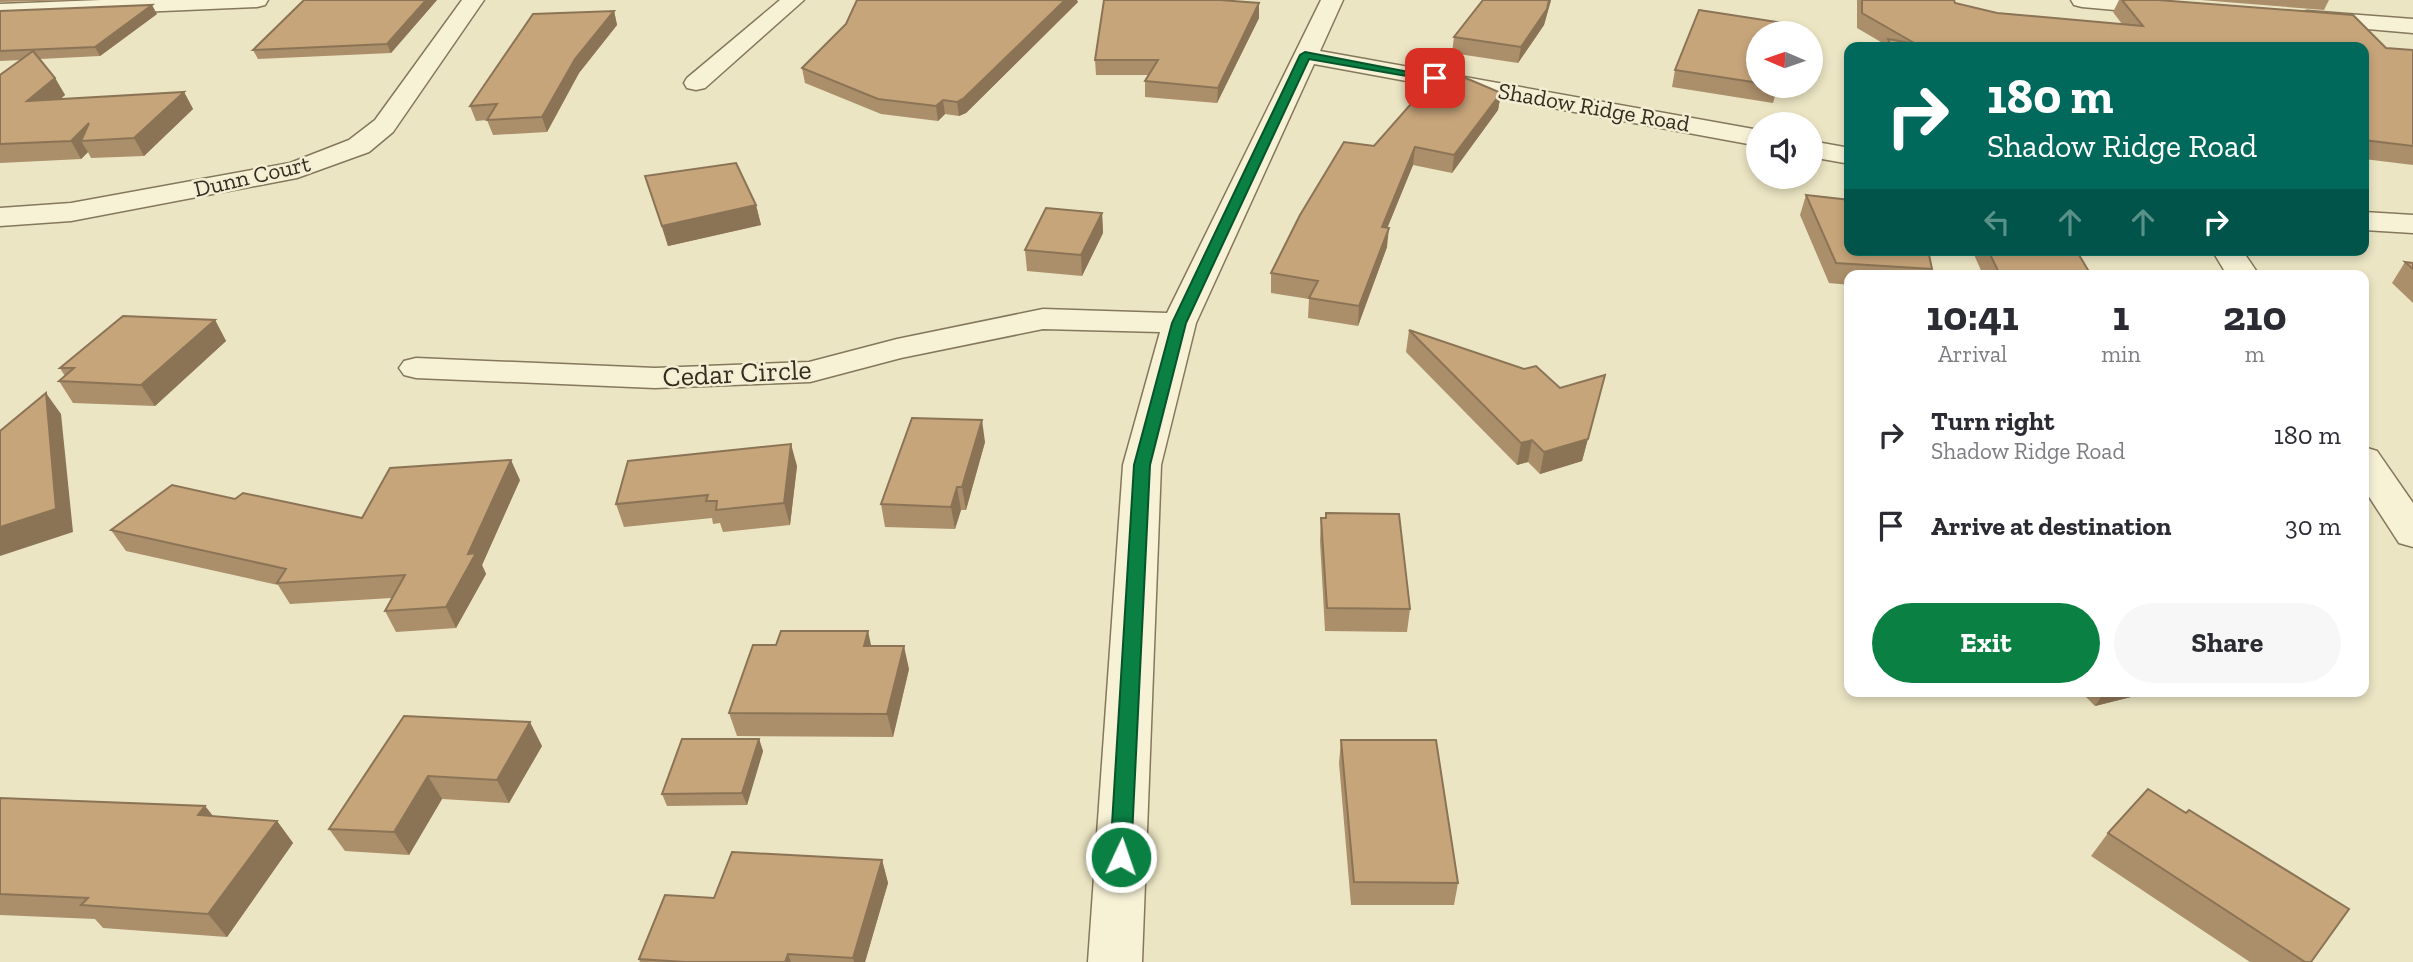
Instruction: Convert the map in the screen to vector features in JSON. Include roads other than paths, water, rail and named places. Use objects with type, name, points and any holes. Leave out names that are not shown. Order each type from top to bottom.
[{"type":"street","points":[[0,11],[32,5],[257,0]]},
{"type":"street","name":"Dunn Court","points":[[0,217],[71,212],[297,170],[359,146],[384,126],[473,0]]},
{"type":"street","points":[[696,83],[793,0]]},
{"type":"street","points":[[1115,962],[1142,465],[1179,323],[1332,0]]},
{"type":"street","points":[[2082,0],[2191,9]]},
{"type":"street","points":[[2288,17],[2413,26]]},
{"type":"street","name":"Shadow Ridge Road","points":[[1305,55],[1746,136]]},
{"type":"street","points":[[1823,151],[1844,155]]},
{"type":"street","points":[[2369,222],[2413,224]]},
{"type":"street","name":"Cedar Circle","points":[[416,368],[655,378],[810,372],[897,349],[1044,319],[1179,323]]},
{"type":"street","points":[[2369,467],[2413,533]]}]
